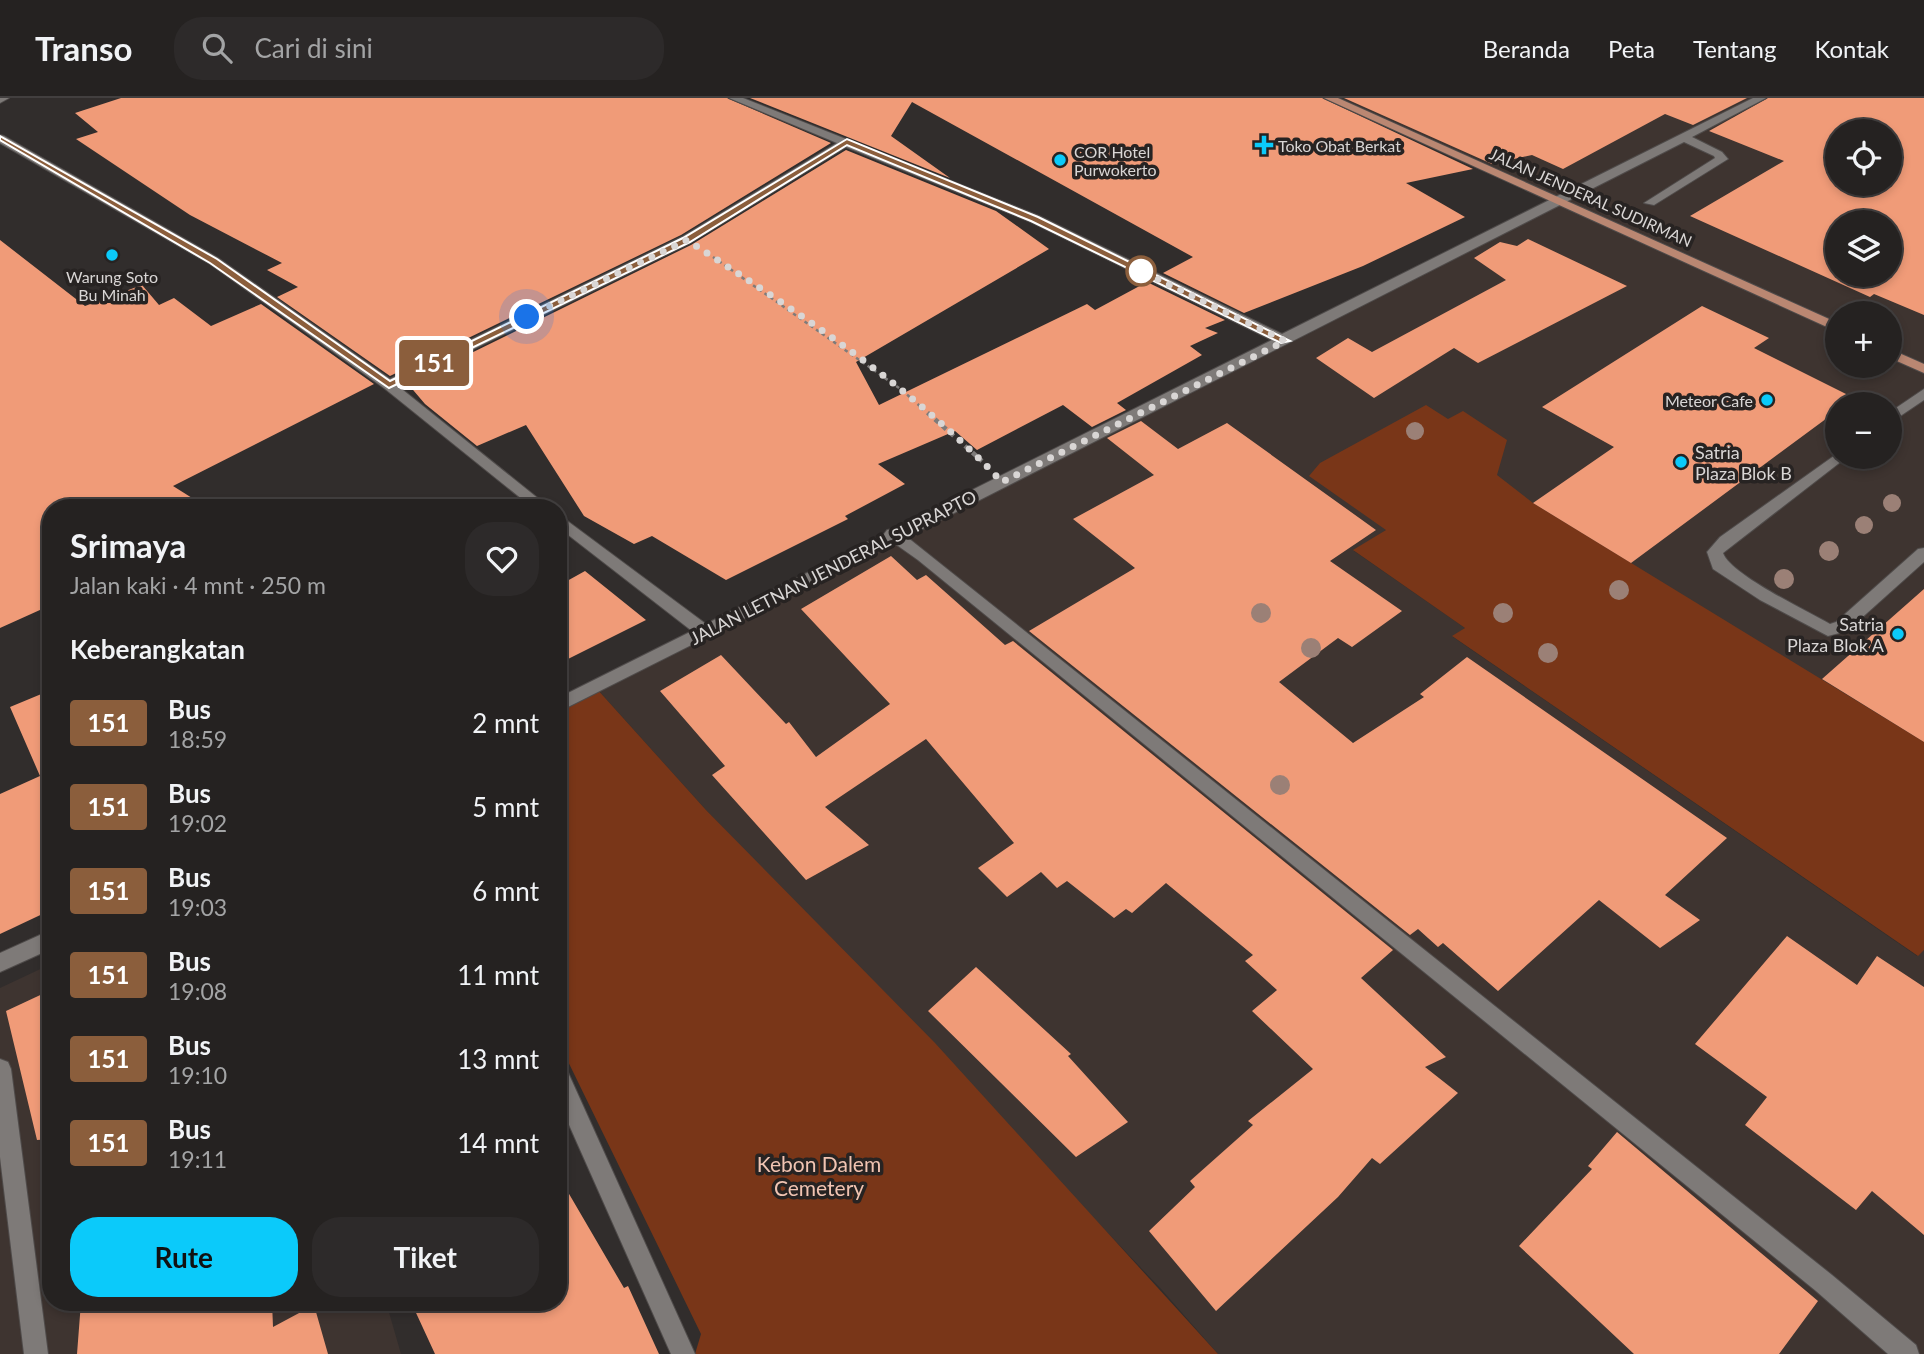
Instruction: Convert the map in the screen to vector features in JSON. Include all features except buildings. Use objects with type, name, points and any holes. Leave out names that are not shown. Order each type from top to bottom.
[{"type":"main road","name":"JALAN JENDERAL SUDIRMAN","points":[[1329,98],[1825,322]]},
{"type":"main road","points":[[1902,359],[1924,369]]},
{"type":"street","points":[[734,98],[1035,219],[1285,341]]},
{"type":"street","name":"JALAN LETNAN JENDERAL SUPRAPTO","points":[[567,701],[892,534],[1285,341],[1761,98]]},
{"type":"street","points":[[0,138],[214,261],[389,385],[532,499]]},
{"type":"street","points":[[1650,203],[1722,159],[1718,154],[1685,138]]},
{"type":"street","points":[[389,385],[687,240],[847,142]]},
{"type":"street","points":[[1902,409],[1924,393]]},
{"type":"street","points":[[1825,468],[1725,541],[1715,552],[1719,565],[1766,596],[1828,630],[1841,627],[1924,553]]},
{"type":"street","points":[[567,526],[705,632]]},
{"type":"street","points":[[892,534],[924,556],[1824,1283],[1907,1354]]},
{"type":"street","points":[[0,962],[42,943]]},
{"type":"street","points":[[0,1069],[36,1354]]},
{"type":"street","points":[[567,1095],[683,1354]]},
{"type":"path","points":[[687,240],[902,390],[975,453],[1002,482]]},
{"type":"shaded area","points":[[1329,98],[1761,98],[1729,116],[1825,153],[1825,196],[1902,196],[1902,186],[1924,191],[1924,894],[1386,530],[1354,551],[1465,628],[1453,637],[1917,956],[1924,950],[1924,1354],[1218,1354],[1162,1290],[706,810],[597,689],[1558,201]]},
{"type":"shaded area","points":[[42,968],[42,1311],[389,1311],[401,1354],[0,1354],[0,988]]},
{"type":"green space","points":[[1426,405],[1448,419],[1463,411],[1507,440],[1497,475],[1533,503],[1924,742],[1924,950],[1918,956],[1452,636],[1465,628],[1353,550],[1386,530],[1309,476],[1320,463]]},
{"type":"green space","name":"Kebon Dalem Cemetery","points":[[597,689],[706,810],[935,1043],[1218,1354],[695,1354],[701,1334],[567,1059],[567,703]]},
{"type":"bus line","name":"151","points":[[0,138],[214,261],[389,385],[687,240],[847,142],[1035,219],[1285,341]]},
{"type":"place","name":"Toko Obat Berkat","points":[[1264,145]]},
{"type":"place","name":"COR Hotel Purwokerto","points":[[1060,160]]},
{"type":"place","name":"Warung Soto Bu Minah","points":[[112,255]]},
{"type":"place","name":"Meteor Cafe","points":[[1767,400]]},
{"type":"place","name":"Satria Plaza Blok B","points":[[1681,462]]},
{"type":"place","name":"Satria Plaza Blok A","points":[[1898,634]]},
{"type":"route","points":[[527,317],[687,240],[902,390],[975,453],[1002,482],[1285,341],[1141,271]]}]
